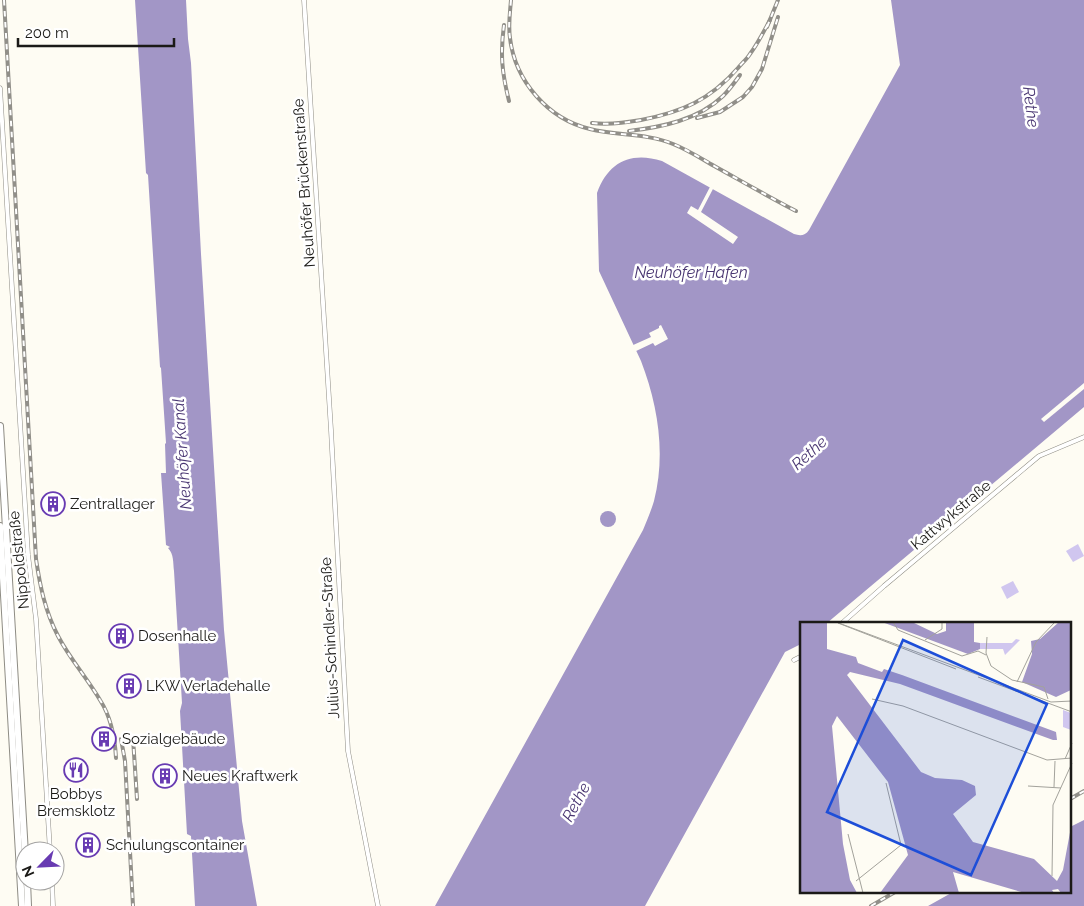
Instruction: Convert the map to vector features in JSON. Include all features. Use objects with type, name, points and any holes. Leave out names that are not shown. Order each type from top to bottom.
[{"type":"main road","points":[[0,426],[24,841]]},
{"type":"main road","points":[[0,526],[22,906]]},
{"type":"main road","points":[[27,891],[28,906]]},
{"type":"street","name":"Neuhöfer Brückenstraße","points":[[304,0],[327,366]]},
{"type":"street","name":"Nippoldstraße","points":[[0,88],[27,546],[36,619],[49,841]]},
{"type":"street","name":"Julius-Schindler-Straße","points":[[327,366],[348,752],[378,906]]},
{"type":"street","name":"Kattwykstraße","points":[[843,622],[1039,456],[1084,437]]},
{"type":"street","points":[[794,660],[800,657]]},
{"type":"street","points":[[52,891],[53,906]]},
{"type":"shaded area","points":[[1078,544],[1084,556],[1073,562],[1066,551]]},
{"type":"shaded area","points":[[1013,581],[1019,592],[1007,599],[1001,587]]},
{"type":"water","name":"Neuhöfer Kanal","points":[[135,0],[186,0],[224,630],[242,821],[257,906],[195,906],[191,836],[187,834],[174,571],[172,556],[168,548],[170,547],[166,545],[161,473],[166,473],[166,443]]},
{"type":"water","points":[[891,0],[1084,0],[1084,407],[828,622],[800,622],[800,644],[785,652],[645,906],[435,906],[643,530],[654,501],[658,483],[660,448],[652,395],[641,361],[599,271],[597,193],[602,182],[614,167],[622,162],[640,157],[651,158],[662,161],[794,234],[804,234],[809,230],[900,65]]},
{"type":"water","points":[[608,511],[614,513],[616,519],[614,525],[608,527],[602,525],[600,519],[602,513]]},
{"type":"water","points":[[1084,820],[1084,906],[928,906],[949,894],[1072,894],[1072,826]]},
{"type":"pier","points":[[711,185],[714,187],[701,212],[738,237],[733,244],[687,213],[691,206],[698,210]]},
{"type":"pier","points":[[661,325],[668,339],[655,346],[653,343],[634,352],[631,346],[651,337],[649,333]]},
{"type":"pier","points":[[1084,383],[1084,389],[1044,422],[1041,419]]},
{"type":"railway","points":[[4,0],[36,559],[41,589],[53,627],[107,713],[112,728],[116,758]]},
{"type":"railway","points":[[511,0],[510,38],[513,54],[519,69],[526,83],[536,96],[560,117],[590,129],[663,140],[690,152],[796,211]]},
{"type":"railway","points":[[767,27],[778,0]]},
{"type":"railway","points":[[697,118],[720,112],[743,97],[752,87],[762,69],[778,17]]},
{"type":"railway","points":[[592,123],[623,123],[641,120],[670,113],[694,103],[717,88],[747,58],[770,20]]},
{"type":"railway","points":[[504,25],[502,63],[509,101]]},
{"type":"railway","points":[[629,131],[654,127],[691,117],[723,96],[740,75]]},
{"type":"railway","points":[[133,738],[137,799]]},
{"type":"railway","points":[[121,739],[125,761],[133,906]]},
{"type":"railway","points":[[1072,798],[1084,791]]},
{"type":"railway","points":[[871,906],[892,894]]},
{"type":"place","name":"Zentrallager","points":[[53,504]]},
{"type":"place","name":"Dosenhalle","points":[[121,636]]},
{"type":"place","name":"LKW Verladehalle","points":[[129,686]]},
{"type":"place","name":"Sozialgebäude","points":[[104,739]]},
{"type":"place","name":"Bobbys Bremsklotz","points":[[76,770]]},
{"type":"place","name":"Neues Kraftwerk","points":[[165,776]]},
{"type":"place","name":"Schulungscontainer","points":[[88,845]]},
{"type":"water label","name":"Rethe","points":[[1031,107]]},
{"type":"water label","name":"Neuhöfer Hafen","points":[[691,272]]},
{"type":"water label","name":"Rethe","points":[[809,453]]},
{"type":"water label","name":"Rethe","points":[[576,802]]}]
